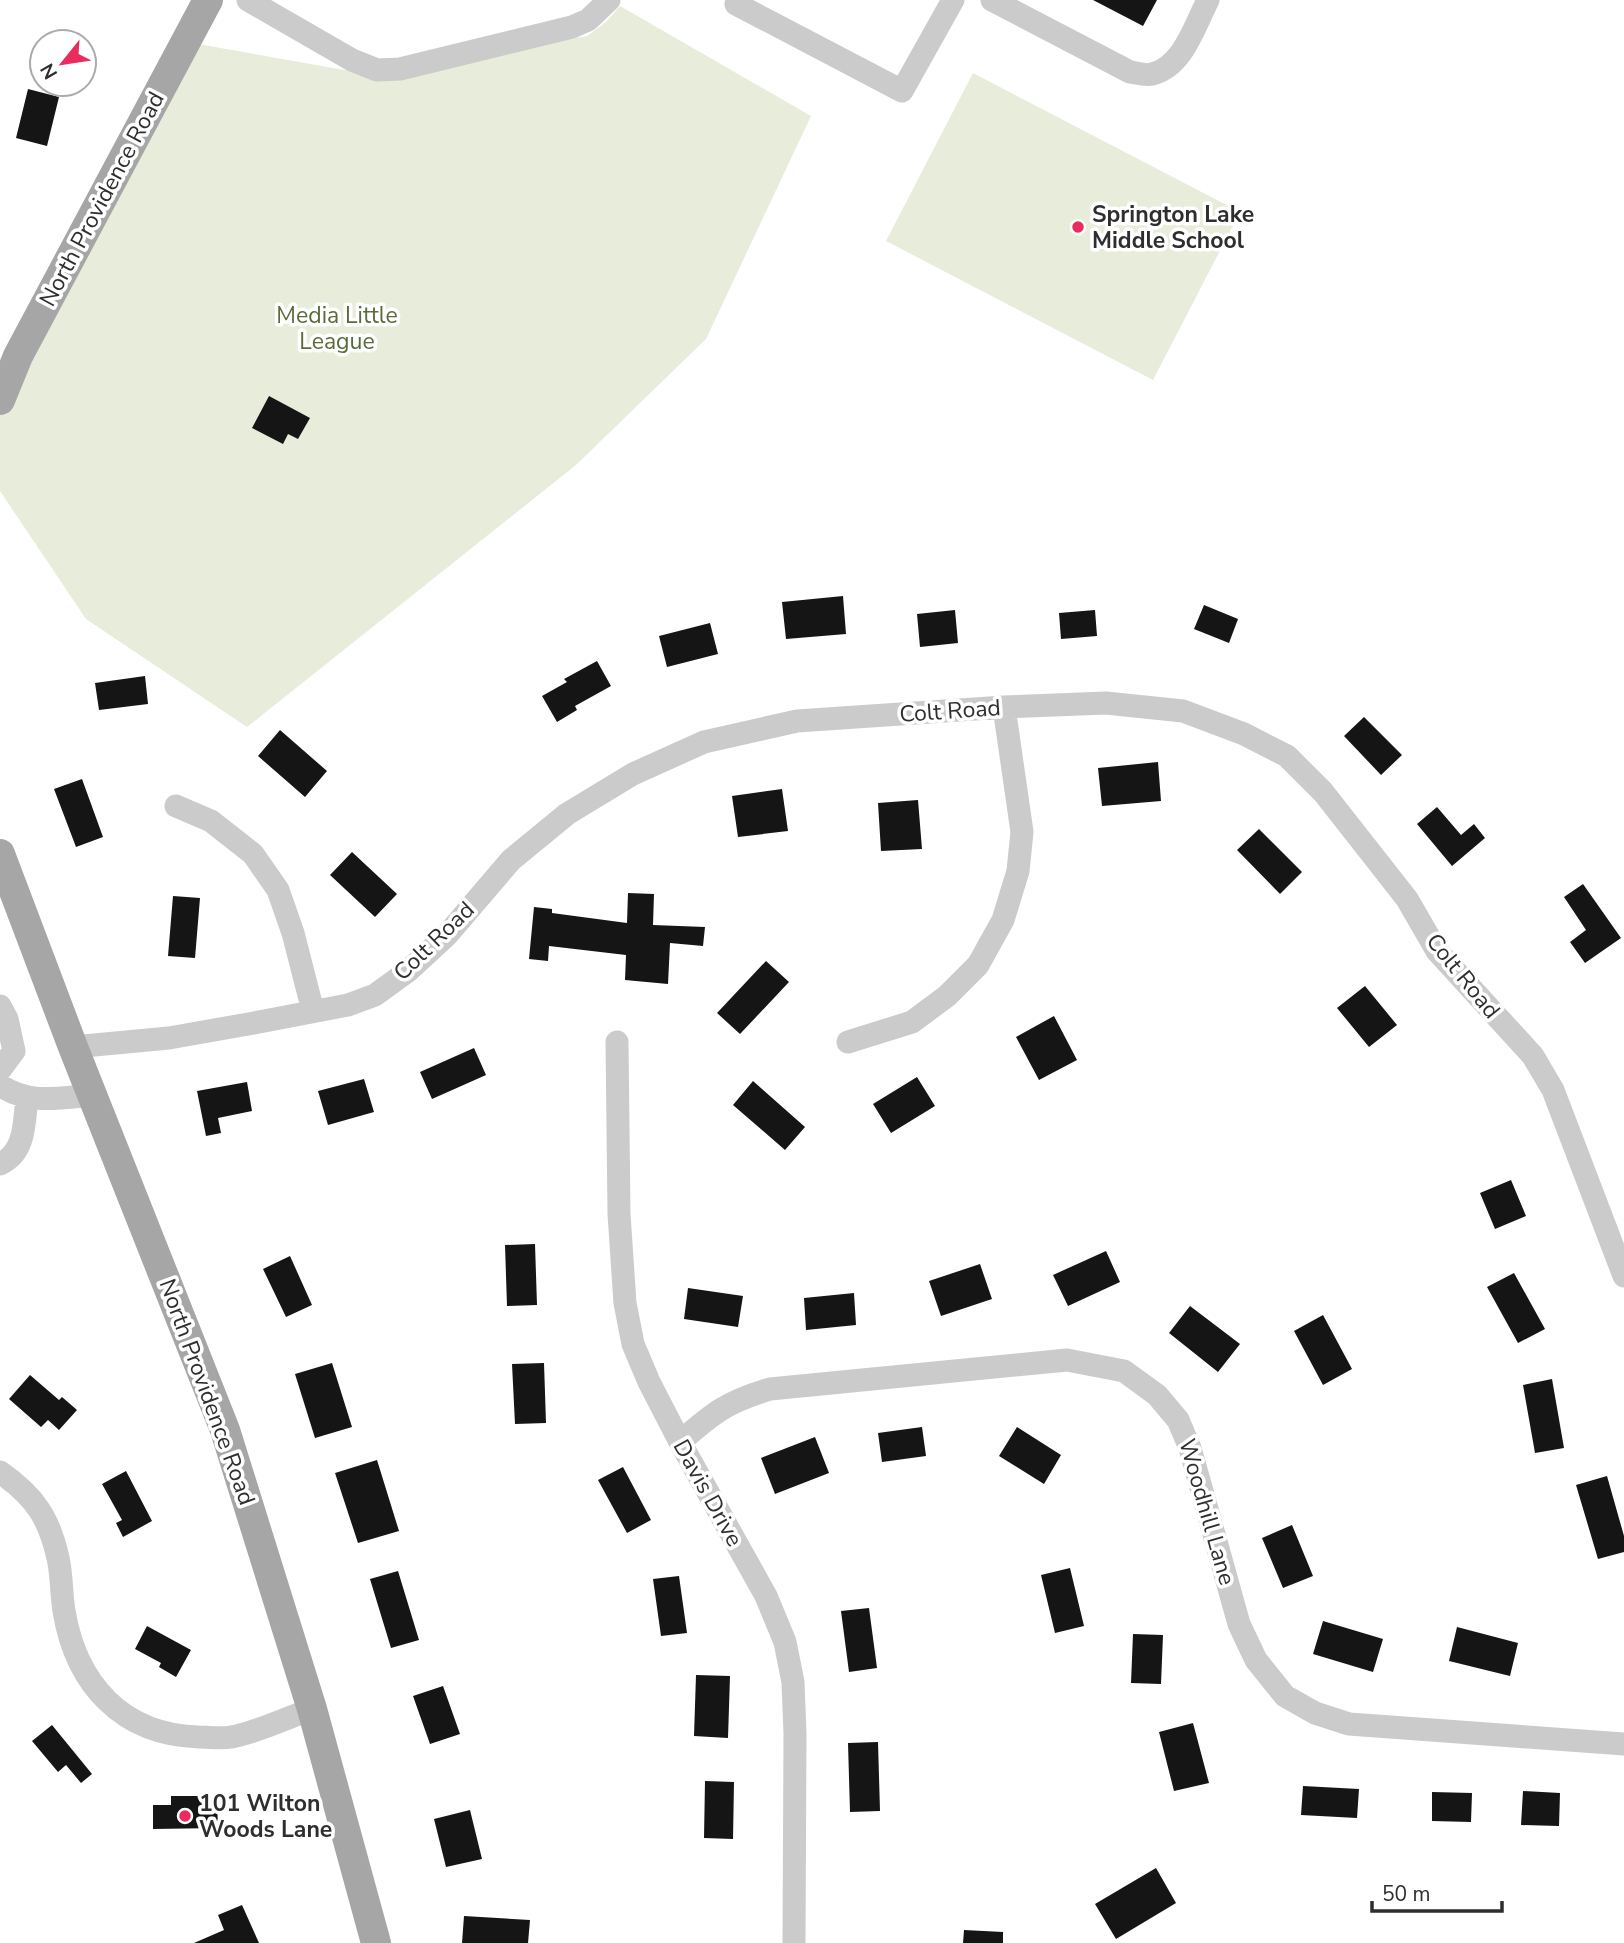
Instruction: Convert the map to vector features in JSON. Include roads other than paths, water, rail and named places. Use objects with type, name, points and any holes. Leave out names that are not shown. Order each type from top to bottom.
[{"type":"main road","name":"North Providence Road","points":[[0,400],[9,353],[208,0]]},
{"type":"main road","name":"North Providence Road","points":[[0,854],[73,1047],[225,1430],[312,1709],[376,1943]]},
{"type":"street","points":[[248,0],[352,60],[377,70],[400,69],[572,27],[588,20],[609,0]]},
{"type":"street","points":[[738,0],[736,5],[902,92],[953,0]]},
{"type":"street","points":[[992,0],[1130,72],[1150,75],[1177,60],[1208,0]]},
{"type":"street","name":"Colt Road","points":[[73,1047],[169,1038],[348,1005],[375,995],[408,971],[447,934],[511,860],[567,814],[633,774],[704,742],[797,722],[1004,707],[1106,703],[1183,711],[1244,734],[1287,755],[1324,792],[1407,899],[1437,951],[1533,1056],[1553,1090],[1624,1276]]},
{"type":"street","points":[[848,1042],[912,1022],[947,996],[978,965],[1003,920],[1018,871],[1022,832],[1004,707]]},
{"type":"street","points":[[176,806],[211,821],[253,854],[278,890],[293,933],[313,1011]]},
{"type":"street","points":[[0,1006],[15,1051],[0,1070]]},
{"type":"street","name":"Davis Drive","points":[[617,1042],[619,1214],[625,1304],[634,1344],[649,1382],[680,1442],[766,1596],[785,1642],[793,1682],[794,1943]]},
{"type":"street","points":[[0,1085],[9,1092],[35,1100],[92,1095]]},
{"type":"street","points":[[0,1164],[19,1148],[27,1097]]},
{"type":"street","name":"Woodhill Lane","points":[[680,1442],[712,1413],[738,1398],[770,1389],[1067,1360],[1124,1371],[1157,1395],[1178,1420],[1190,1448],[1239,1624],[1256,1660],[1285,1696],[1315,1713],[1349,1724],[1624,1744]]},
{"type":"street","points":[[0,1472],[20,1486],[46,1517],[58,1559],[64,1612],[75,1656],[96,1691],[134,1722],[177,1736],[231,1737],[312,1709]]},
{"type":"place","name":"Springton Lake Middle School","points":[[1078,227]]},
{"type":"place","name":"101 Wilton Woods Lane","points":[[185,1816]]},
{"type":"park label","name":"Media Little League","points":[[337,328]]}]
